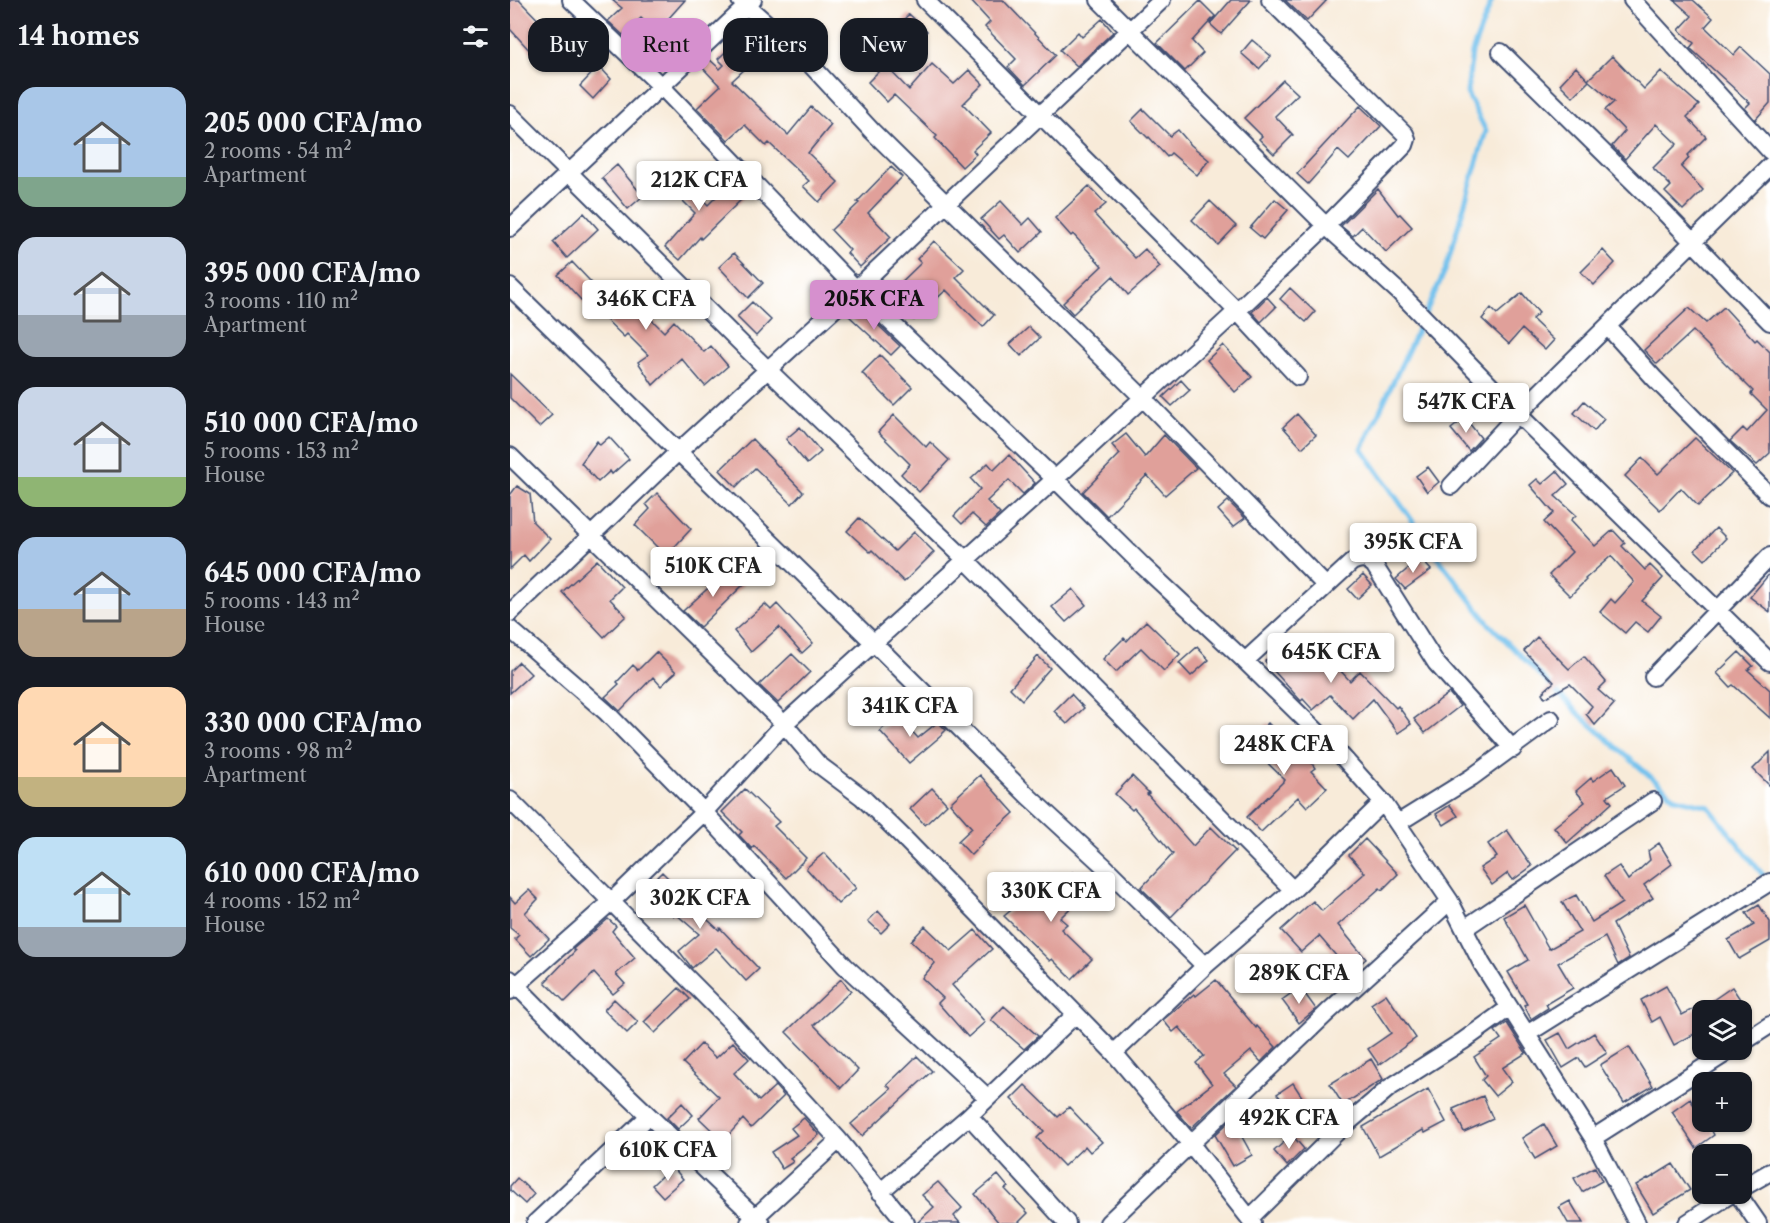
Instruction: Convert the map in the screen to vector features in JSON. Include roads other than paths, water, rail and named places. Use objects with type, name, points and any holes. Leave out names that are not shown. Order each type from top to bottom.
[{"type":"street","points":[[571,0],[661,86],[856,289],[1144,567],[1245,661],[1339,753],[1383,802],[1450,901],[1482,964],[1593,1138],[1638,1223]]},
{"type":"street","points":[[925,0],[1237,311],[1298,378]]},
{"type":"street","points":[[1099,0],[1326,226],[1399,292],[1518,414],[1770,663]]},
{"type":"street","points":[[510,613],[679,451],[856,289],[1162,0]]},
{"type":"street","points":[[838,1140],[756,1221],[512,985],[612,902],[704,812],[784,724],[1237,311],[1326,226],[1405,145],[1407,139],[1405,134],[1270,0]]},
{"type":"street","points":[[1632,0],[1770,151]]},
{"type":"street","points":[[510,228],[747,2],[872,131],[1142,397],[1325,585]]},
{"type":"street","points":[[1501,52],[1657,206],[1770,322]]},
{"type":"street","points":[[510,114],[767,369],[966,560],[1293,890]]},
{"type":"street","points":[[1451,486],[1518,414],[1770,166]]},
{"type":"street","points":[[510,287],[1028,796],[1105,867],[1206,966]]},
{"type":"street","points":[[1608,327],[1654,378],[1770,496]]},
{"type":"street","points":[[510,456],[784,724],[818,764],[862,798],[887,821],[1114,1053],[1251,1220],[1337,1132],[1389,1088],[1463,1041],[1509,1008]]},
{"type":"street","points":[[1653,677],[1770,556]]},
{"type":"street","points":[[1245,661],[1352,562],[1359,558],[1368,560],[1374,565],[1436,663],[1513,749]]},
{"type":"street","points":[[510,629],[606,712],[704,812],[845,966],[987,1097]]},
{"type":"street","points":[[1398,823],[1513,749],[1551,719]]},
{"type":"street","points":[[510,800],[729,1020],[838,1140],[906,1223]]},
{"type":"street","points":[[1465,928],[1653,801]]},
{"type":"street","points":[[1114,1053],[1206,966],[1293,890],[1383,802]]},
{"type":"street","points":[[1527,1034],[1770,882]]},
{"type":"street","points":[[1108,1223],[1190,1143],[1450,901]]},
{"type":"street","points":[[880,1192],[969,1116],[1076,1014]]},
{"type":"street","points":[[1752,1037],[1770,1025]]},
{"type":"street","points":[[1593,1138],[1715,1060]]},
{"type":"street","points":[[535,1223],[649,1116]]},
{"type":"street","points":[[969,1116],[1067,1223]]},
{"type":"street","points":[[1752,1182],[1770,1172]]},
{"type":"street","points":[[1687,1223],[1716,1204]]},
{"type":"street","points":[[1745,1204],[1758,1223]]},
{"type":"waterway","points":[[1492,0],[1472,52],[1467,93],[1486,131],[1445,271],[1362,449],[1440,560],[1489,624],[1581,716],[1675,798],[1708,806],[1767,880]]}]
